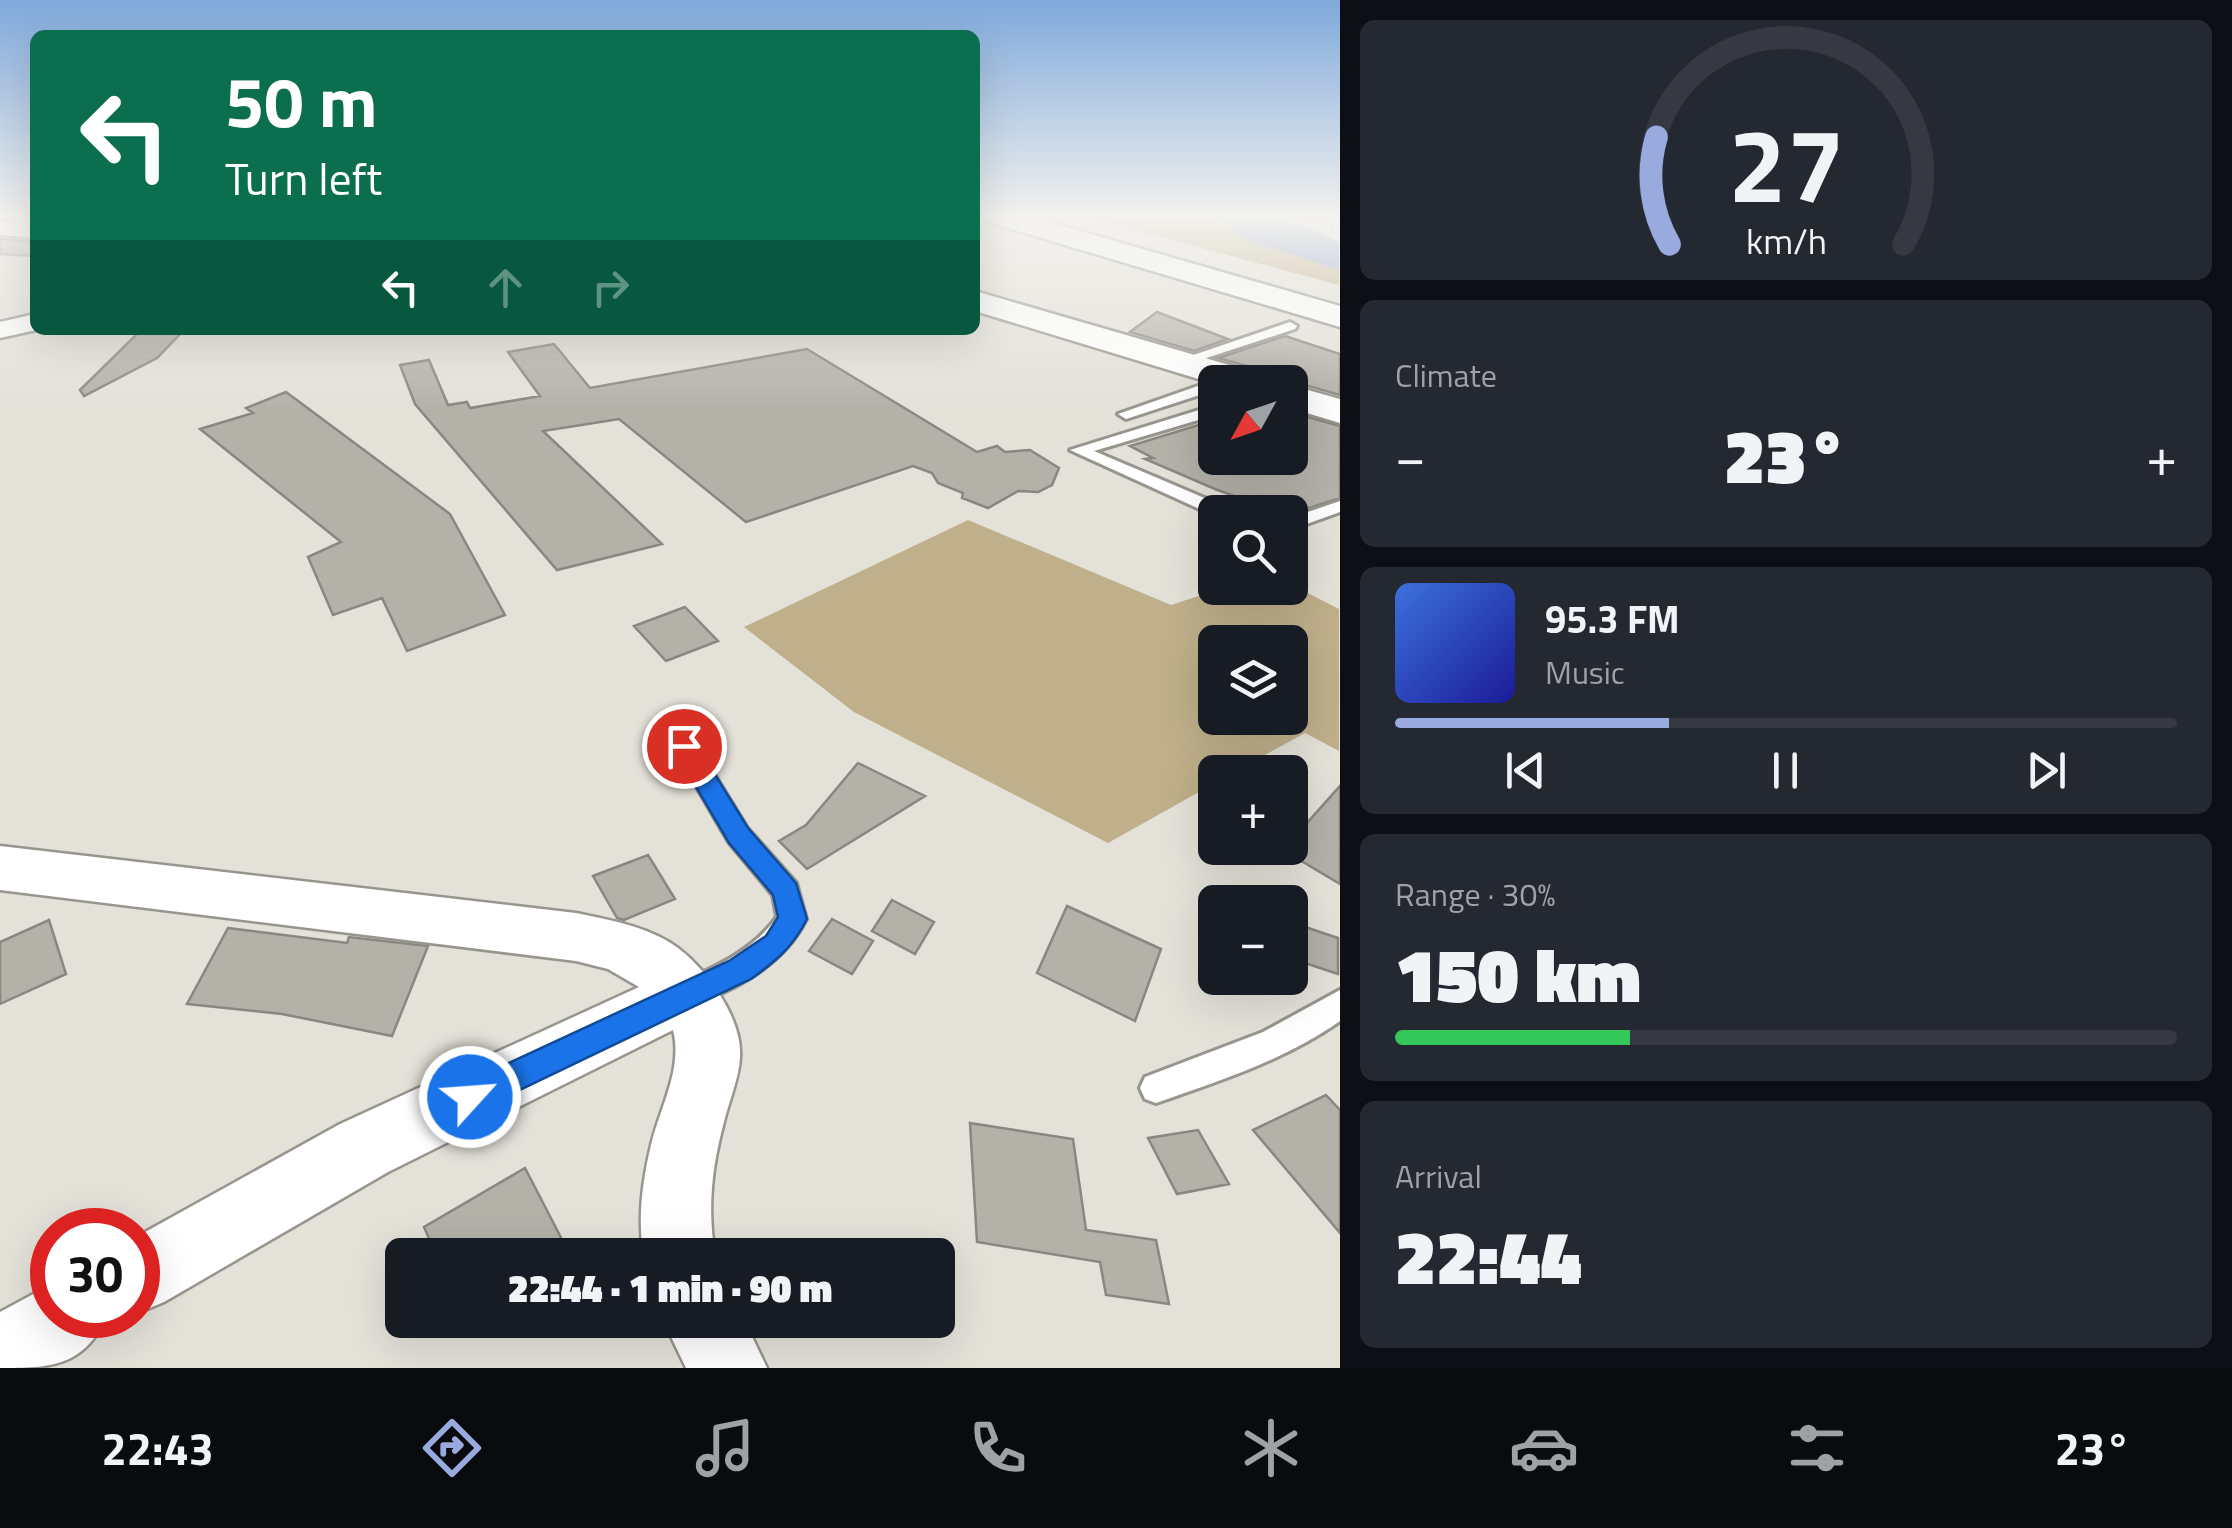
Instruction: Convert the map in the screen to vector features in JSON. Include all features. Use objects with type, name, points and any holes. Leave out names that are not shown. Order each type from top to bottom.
[{"type":"main road","points":[[1185,280],[1340,326]]},
{"type":"main road","points":[[1219,280],[1340,317]]},
{"type":"main road","points":[[1261,280],[1340,300]]},
{"type":"main road","points":[[1270,280],[1340,300]]},
{"type":"main road","points":[[980,302],[1198,370]]},
{"type":"main road","points":[[1308,401],[1340,411]]},
{"type":"street","points":[[0,330],[30,323]]},
{"type":"street","points":[[0,868],[576,937],[620,947],[657,966],[704,1022],[710,1057],[685,1142],[673,1210],[677,1238]]},
{"type":"street","points":[[160,1264],[364,1148],[684,995]]},
{"type":"street","points":[[0,1354],[30,1337]]},
{"type":"street","points":[[711,1338],[728,1368]]},
{"type":"lane","points":[[1180,362],[1290,326]]},
{"type":"lane","points":[[1126,414],[1198,391]]},
{"type":"lane","points":[[1198,415],[1078,450],[1198,502]]},
{"type":"lane","points":[[1308,518],[1340,506]]},
{"type":"lane","points":[[684,746],[738,835],[786,891],[792,919],[776,945],[740,970],[684,995]]},
{"type":"lane","points":[[1156,1088],[1243,1057],[1311,1025],[1340,1004]]},
{"type":"shaded area","points":[[968,520],[1171,605],[1198,596],[1198,605],[1308,605],[1308,593],[1339,609],[1339,751],[1308,735],[1308,625],[1198,625],[1198,735],[1301,735],[1265,755],[1198,755],[1198,793],[1108,843],[854,712],[744,627]]},
{"type":"building","points":[[1157,312],[1228,339],[1194,351],[1130,332]]},
{"type":"building","points":[[136,335],[179,335],[157,358],[84,396],[80,390]]},
{"type":"building","points":[[1285,336],[1340,354],[1340,395],[1308,386],[1308,365],[1243,365],[1218,358]]},
{"type":"building","points":[[554,344],[590,388],[807,349],[977,452],[997,446],[1005,452],[1030,450],[1059,468],[1052,485],[1038,492],[1018,491],[988,508],[962,498],[963,493],[938,483],[932,473],[913,466],[746,522],[619,419],[543,431],[662,544],[557,570],[415,404],[400,365],[429,360],[448,405],[467,402],[470,408],[540,396],[508,352]]},
{"type":"building","points":[[286,392],[450,514],[505,615],[407,651],[382,598],[333,615],[308,557],[341,542],[200,429],[253,413],[246,408]]},
{"type":"building","points":[[1308,417],[1340,426],[1340,498],[1308,508],[1308,495],[1231,495],[1145,459],[1153,458],[1130,446],[1198,425],[1198,475],[1308,475]]},
{"type":"building","points":[[685,607],[718,641],[666,661],[634,626]]},
{"type":"building","points":[[858,763],[925,796],[807,869],[779,841],[806,825]]},
{"type":"building","points":[[1340,786],[1340,884],[1308,865],[1308,822]]},
{"type":"building","points":[[648,855],[675,899],[624,920],[617,918],[593,876]]},
{"type":"building","points":[[892,900],[934,922],[915,954],[872,931]]},
{"type":"building","points":[[1067,906],[1161,949],[1135,1021],[1037,973]]},
{"type":"building","points":[[832,919],[873,941],[852,974],[809,951]]},
{"type":"building","points":[[49,920],[66,974],[0,1004],[0,942]]},
{"type":"building","points":[[228,928],[347,943],[349,937],[428,946],[392,1036],[282,1014],[187,1004]]},
{"type":"building","points":[[1308,928],[1338,938],[1338,974],[1308,964]]},
{"type":"building","points":[[1326,1095],[1340,1110],[1340,1233],[1253,1130]]},
{"type":"building","points":[[970,1123],[1073,1139],[1086,1230],[1156,1240],[1169,1304],[1106,1295],[1100,1262],[977,1242]]},
{"type":"building","points":[[1198,1130],[1229,1184],[1177,1194],[1148,1138]]},
{"type":"building","points":[[525,1168],[561,1238],[429,1238],[424,1227]]},
{"type":"route","points":[[470,1097],[740,970],[776,945],[792,919],[786,891],[738,835],[684,746]]}]
